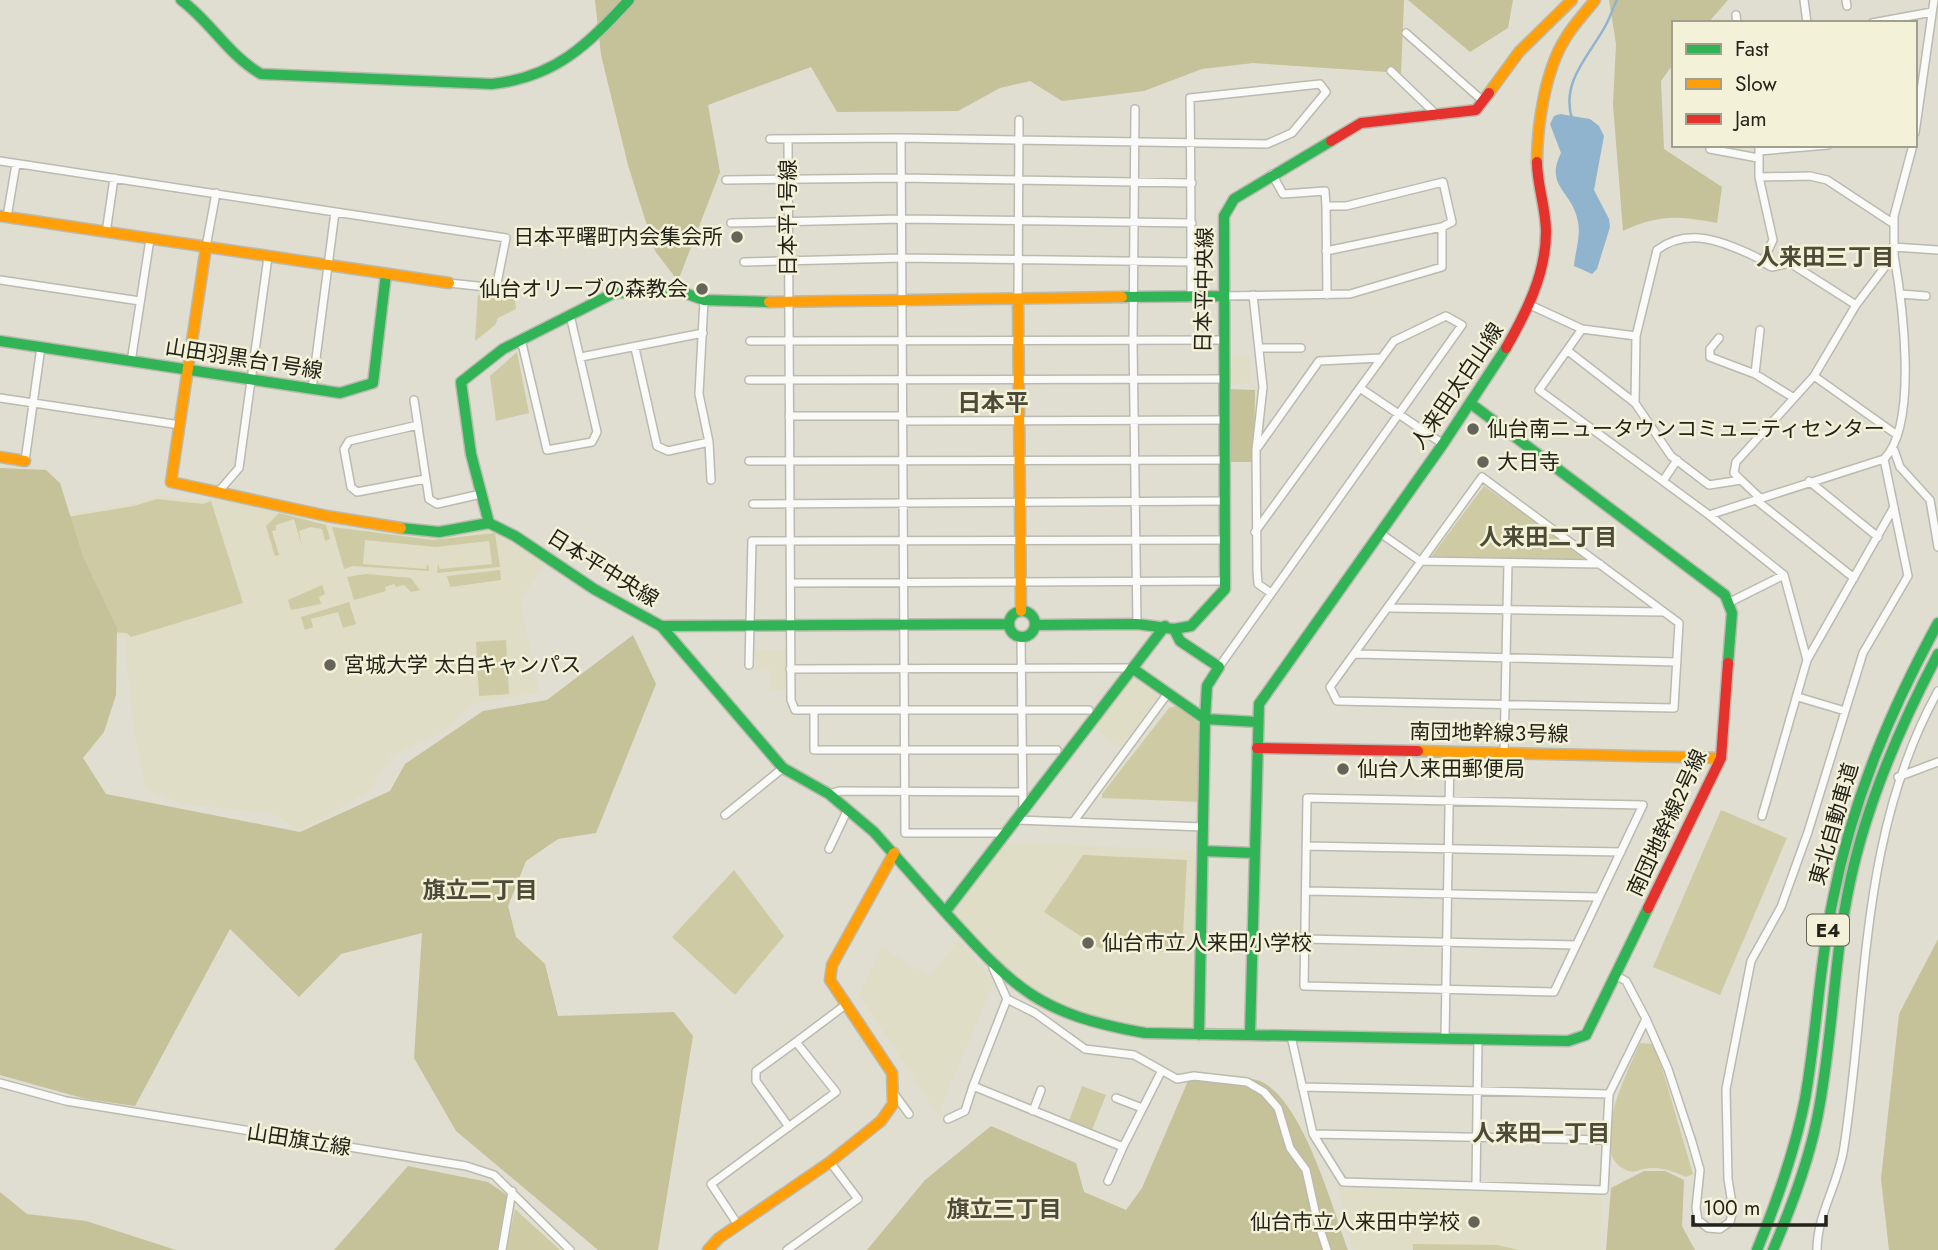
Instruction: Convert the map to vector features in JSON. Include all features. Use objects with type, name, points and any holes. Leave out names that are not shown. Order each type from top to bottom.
[{"type":"main road","points":[[181,0],[196,11],[225,50],[243,66],[261,74],[492,84],[516,83],[538,77],[562,64],[629,0]]},
{"type":"main road","name":"日本平中央線","points":[[1225,581],[1222,296],[1227,207],[1244,191],[1361,123],[1471,113],[1519,52],[1572,0]]},
{"type":"main road","name":"人来田太白山線","points":[[1250,1035],[1257,722],[1263,697],[1471,403],[1516,333],[1530,305],[1539,275],[1546,232],[1537,179],[1537,130],[1554,65],[1564,40],[1595,0]]},
{"type":"main road","points":[[4,217],[449,283]]},
{"type":"main road","points":[[206,247],[171,482],[327,516],[439,532],[489,523],[471,454],[461,382],[503,349],[614,293],[676,290],[704,300],[789,301],[1222,296]]},
{"type":"main road","name":"山田羽黒台１号線","points":[[0,341],[340,393],[373,383],[386,274]]},
{"type":"main road","points":[[1018,300],[1021,611]]},
{"type":"main road","points":[[1471,403],[1725,595],[1730,602]]},
{"type":"main road","points":[[0,457],[25,461]]},
{"type":"main road","name":"日本平中央線","points":[[489,523],[515,536],[594,589],[661,626],[1009,624]]},
{"type":"main road","points":[[1036,625],[1191,626],[1226,589],[1225,581]]},
{"type":"main road","name":"南団地幹線２号線","points":[[783,768],[830,794],[848,809],[894,853],[992,966],[1036,1000],[1058,1012],[1103,1027],[1145,1033],[1478,1040],[1578,1039],[1590,1029],[1617,976],[1721,758],[1732,613],[1730,602]]},
{"type":"main road","points":[[1021,611],[1033,616],[1036,625],[1032,633],[1021,637],[1014,635],[1009,624],[1011,617],[1021,611]]},
{"type":"main road","name":"東北自動車道","points":[[1757,1250],[1783,1184],[1801,1117],[1827,932],[1847,836],[1875,750],[1938,623]]},
{"type":"main road","points":[[661,626],[783,768]]},
{"type":"main road","points":[[1169,627],[1180,641],[1219,667],[1207,686],[1205,719],[1199,1035]]},
{"type":"main road","points":[[945,912],[1132,668],[1169,627]]},
{"type":"main road","name":"東北自動車道","points":[[1773,1250],[1797,1190],[1816,1119],[1842,933],[1861,836],[1890,754],[1938,654]]},
{"type":"main road","points":[[1132,668],[1205,719],[1257,722]]},
{"type":"main road","name":"南団地幹線３号線","points":[[1256,748],[1721,758]]},
{"type":"main road","points":[[1203,851],[1254,852]]},
{"type":"main road","points":[[708,1250],[738,1225],[830,1162],[888,1115],[895,1095],[892,1073],[844,1006],[830,980],[832,965],[894,853]]},
{"type":"street","points":[[1804,0],[1807,21]]},
{"type":"street","points":[[1918,105],[1936,1]]},
{"type":"street","points":[[1883,21],[1932,12]]},
{"type":"street","points":[[1406,33],[1483,101]]},
{"type":"street","points":[[1391,71],[1438,116]]},
{"type":"street","name":"日本平１号線","points":[[814,710],[795,710],[791,700],[788,139],[901,138],[1018,142],[1190,142],[1267,144],[1292,133],[1326,92],[1320,83],[1190,98],[1190,142],[1192,183],[1191,298]]},
{"type":"street","points":[[1135,109],[1133,379],[1137,624]]},
{"type":"street","points":[[1018,300],[1019,120]]},
{"type":"street","points":[[901,138],[905,833],[1004,833]]},
{"type":"street","points":[[771,139],[788,139]]},
{"type":"street","points":[[1710,149],[1758,151],[1805,147]]},
{"type":"street","points":[[1913,147],[1894,224],[1893,251],[1906,365],[1894,450],[1900,467],[1930,500],[1938,547]]},
{"type":"street","points":[[1758,151],[1759,177],[1773,240],[1763,261]]},
{"type":"street","points":[[0,161],[506,238],[496,288],[449,283]]},
{"type":"street","points":[[4,217],[16,164]]},
{"type":"street","points":[[1272,174],[1283,194],[1325,191],[1327,295]]},
{"type":"street","points":[[1759,177],[1810,176],[1827,180],[1894,224]]},
{"type":"street","points":[[106,233],[114,178]]},
{"type":"street","points":[[726,180],[901,178],[1192,183]]},
{"type":"street","points":[[1326,206],[1346,206],[1443,182],[1452,222],[1442,227],[1326,251]]},
{"type":"street","points":[[206,247],[216,193]]},
{"type":"street","points":[[312,388],[335,212]]},
{"type":"street","points":[[731,223],[902,219],[1192,223]]},
{"type":"street","points":[[1222,296],[1350,295],[1442,267],[1442,227]]},
{"type":"street","points":[[1635,403],[1636,336],[1657,250],[1666,244],[1693,236],[1717,241],[1772,267],[1790,263],[1856,305]]},
{"type":"street","points":[[131,362],[150,239]]},
{"type":"street","points":[[1893,251],[1938,250]]},
{"type":"street","points":[[1854,578],[1758,499],[1734,473],[1736,462],[1814,376],[1856,305],[1893,251]]},
{"type":"street","points":[[224,492],[239,468],[268,257]]},
{"type":"street","points":[[744,262],[902,258],[1191,262]]},
{"type":"street","points":[[0,280],[141,301]]},
{"type":"street","points":[[1900,294],[1926,296]]},
{"type":"street","points":[[1253,295],[1263,387],[1256,450],[1255,532],[1258,584],[1270,593]]},
{"type":"street","points":[[704,300],[699,394],[709,442],[711,480]]},
{"type":"street","points":[[1530,305],[1582,329],[1636,336]]},
{"type":"street","points":[[521,339],[547,450],[592,442],[597,432],[570,314]]},
{"type":"street","points":[[1219,667],[1462,325],[1446,316],[1394,341],[1255,532]]},
{"type":"street","points":[[1582,329],[1539,390],[1664,481],[1784,575],[1807,660]]},
{"type":"street","points":[[1755,374],[1760,330]]},
{"type":"street","points":[[581,357],[703,333]]},
{"type":"street","points":[[1718,338],[1710,349],[1710,357],[1755,374],[1794,398]]},
{"type":"street","points":[[750,341],[1223,340]]},
{"type":"street","points":[[25,461],[41,347]]},
{"type":"street","points":[[635,348],[657,446],[668,451],[709,442]]},
{"type":"street","points":[[1260,348],[1301,348]]},
{"type":"street","points":[[1568,351],[1635,403],[1655,435],[1677,460],[1709,485],[1741,480]]},
{"type":"street","points":[[1256,450],[1319,361],[1381,358]]},
{"type":"street","points":[[1814,376],[1897,436]]},
{"type":"street","points":[[749,380],[1222,379]]},
{"type":"street","points":[[1360,388],[1443,444]]},
{"type":"street","points":[[0,398],[180,425]]},
{"type":"street","points":[[414,400],[429,499],[437,504],[481,494]]},
{"type":"street","points":[[789,416],[1223,420]]},
{"type":"street","points":[[418,425],[349,441],[344,449],[351,487],[357,492],[425,479]]},
{"type":"street","points":[[1709,515],[1809,481],[1884,460],[1894,450]]},
{"type":"street","points":[[749,461],[1224,460]]},
{"type":"street","points":[[1664,481],[1677,460]]},
{"type":"street","points":[[1617,976],[1626,981],[1668,1069],[1700,1170],[1696,1214],[1702,1225],[1720,1229],[1730,1222],[1733,1210],[1728,1179],[1726,1089],[1751,961],[1781,907],[1863,653],[1909,576],[1884,460]]},
{"type":"street","points":[[1482,477],[1679,623],[1674,708],[1337,701],[1331,687],[1390,608],[1420,561],[1482,477]]},
{"type":"street","points":[[1809,481],[1878,537]]},
{"type":"street","points":[[753,504],[1224,501]]},
{"type":"street","points":[[1762,816],[1807,660],[1895,506]]},
{"type":"street","points":[[1380,533],[1420,561],[1601,564]]},
{"type":"street","points":[[749,665],[752,541],[903,543],[1224,540]]},
{"type":"street","points":[[1504,752],[1507,563]]},
{"type":"street","points":[[1730,602],[1784,575]]},
{"type":"street","points":[[791,583],[1136,579],[1225,581]]},
{"type":"street","points":[[1390,608],[1664,612]]},
{"type":"street","points":[[1021,637],[1023,792],[1020,816],[1203,827]]},
{"type":"street","points":[[1355,654],[1677,662]]},
{"type":"street","points":[[790,669],[1132,668]]},
{"type":"street","points":[[1817,1250],[1817,1234],[1844,1150],[1867,928],[1880,845],[1898,777],[1920,724],[1938,691]]},
{"type":"street","points":[[1074,821],[1168,693]]},
{"type":"street","points":[[1798,697],[1845,711]]},
{"type":"street","points":[[1057,750],[814,750],[814,710],[1089,710]]},
{"type":"street","points":[[1445,1038],[1450,752]]},
{"type":"street","points":[[1898,777],[1938,762]]},
{"type":"street","points":[[725,815],[783,768]]},
{"type":"street","points":[[830,794],[840,791],[1023,792]]},
{"type":"street","points":[[1307,798],[1643,805],[1554,992],[1304,986],[1306,846],[1307,798]]},
{"type":"street","points":[[829,849],[848,809]]},
{"type":"street","points":[[1306,846],[1621,852]]},
{"type":"street","points":[[1306,891],[1598,897]]},
{"type":"street","points":[[1305,939],[1575,945]]},
{"type":"street","points":[[992,966],[1007,999],[1035,1013],[1085,1049],[1134,1055],[1177,1079],[1194,1076],[1247,1082],[1264,1092],[1278,1108],[1290,1148],[1306,1170],[1327,1250]]},
{"type":"street","points":[[948,1119],[965,1111],[972,1086],[1007,999]]},
{"type":"street","points":[[789,1127],[756,1081],[756,1071],[844,1006]]},
{"type":"street","points":[[1291,1036],[1313,1134],[1343,1182],[1604,1189],[1609,1094],[1646,1019]]},
{"type":"street","points":[[1476,1184],[1478,1040]]},
{"type":"street","points":[[738,1225],[711,1184],[836,1092],[796,1042]]},
{"type":"street","points":[[1108,1181],[1161,1072]]},
{"type":"street","name":"山田旗立線","points":[[0,1083],[78,1103],[466,1166],[494,1175],[570,1250]]},
{"type":"street","points":[[972,1086],[1123,1147]]},
{"type":"street","points":[[1302,1087],[1609,1094]]},
{"type":"street","points":[[1033,1111],[1041,1090]]},
{"type":"street","points":[[895,1095],[909,1114]]},
{"type":"street","points":[[1116,1098],[1142,1108]]},
{"type":"street","points":[[1313,1134],[1606,1140]]},
{"type":"street","points":[[787,1250],[858,1199],[830,1162]]},
{"type":"street","points":[[502,1250],[512,1191]]},
{"type":"shaded area","points":[[595,0],[1404,0],[1401,73],[1253,63],[1202,69],[1144,91],[1062,101],[1030,81],[1000,88],[958,111],[837,112],[811,67],[708,105],[720,172],[678,281],[655,251],[628,165],[601,55]]},
{"type":"shaded area","points":[[1408,0],[1513,0],[1508,28],[1470,52]]},
{"type":"shaded area","points":[[1609,0],[1728,0],[1710,21],[1672,21],[1672,66],[1661,81],[1664,149],[1722,187],[1717,223],[1669,218],[1623,231],[1613,105],[1616,44]]},
{"type":"shaded area","points":[[478,295],[515,299],[516,309],[498,318],[495,325],[475,341]]},
{"type":"shaded area","points":[[517,352],[529,413],[496,421],[490,376]]},
{"type":"shaded area","points":[[1250,356],[1251,383],[1228,384],[1227,357]]},
{"type":"shaded area","points":[[1228,389],[1255,390],[1254,462],[1228,462]]},
{"type":"shaded area","points":[[0,468],[46,470],[60,483],[83,557],[117,628],[116,695],[104,732],[83,758],[106,794],[300,832],[390,791],[405,764],[483,711],[547,700],[633,635],[656,684],[596,833],[558,839],[526,861],[508,906],[516,937],[545,964],[558,1016],[674,1012],[693,1036],[658,1250],[598,1250],[456,1131],[414,1058],[422,933],[341,954],[299,997],[230,929],[135,1106],[86,1099],[0,1075]]},
{"type":"shaded area","points":[[1484,486],[1587,557],[1586,560],[1431,557]]},
{"type":"shaded area","name":"宮城大学 太白キャンパス","points":[[209,493],[328,525],[436,537],[493,529],[516,540],[547,562],[520,600],[539,692],[471,704],[444,732],[392,755],[368,792],[300,830],[272,813],[182,804],[146,789],[133,725],[124,634],[106,638],[57,516],[133,504],[158,496],[205,501],[210,498]]},
{"type":"shaded area","points":[[157,499],[203,504],[211,501],[243,603],[131,637],[127,633],[112,632],[67,517],[134,506]]},
{"type":"shaded area","points":[[279,513],[326,525],[330,539],[325,541],[322,529],[310,527],[299,531],[302,547],[294,519],[276,525],[276,530],[272,531],[279,555],[275,556],[266,526]]},
{"type":"shaded area","points":[[332,527],[433,540],[495,533],[500,567],[437,573],[438,564],[440,569],[492,564],[489,541],[436,547],[365,540],[363,564],[426,569],[428,563],[429,571],[353,566],[344,569]]},
{"type":"shaded area","points":[[500,570],[501,580],[450,587],[447,576]]},
{"type":"shaded area","points":[[366,574],[411,578],[420,590],[411,592],[404,585],[396,587],[394,584],[385,587],[386,591],[354,600],[347,577]]},
{"type":"shaded area","points":[[322,585],[325,594],[319,597],[321,604],[291,610],[288,600]]},
{"type":"shaded area","points":[[349,602],[356,624],[343,628],[338,612],[311,619],[313,627],[305,630],[301,617]]},
{"type":"shaded area","points":[[506,640],[509,694],[479,696],[476,642]]},
{"type":"shaded area","points":[[756,650],[788,651],[788,690],[769,689],[769,669],[756,669]]},
{"type":"shaded area","points":[[1134,677],[1157,694],[1157,698],[1121,748],[1091,726],[1129,678]]},
{"type":"shaded area","points":[[1176,706],[1198,722],[1201,729],[1200,802],[1102,798],[1102,794],[1169,708]]},
{"type":"shaded area","points":[[1721,810],[1787,838],[1720,995],[1653,967]]},
{"type":"shaded area","name":"仙台市立人来田小学校","points":[[1002,843],[1197,850],[1193,1027],[1134,1027],[1066,1008],[1032,988],[1000,963],[952,910]]},
{"type":"shaded area","points":[[1083,855],[1187,860],[1182,953],[1099,948],[1044,912]]},
{"type":"shaded area","points":[[734,870],[784,936],[735,995],[672,937]]},
{"type":"shaded area","points":[[1938,939],[1938,1250],[1889,1250],[1881,1179],[1899,1014]]},
{"type":"shaded area","points":[[959,940],[994,982],[938,1115],[859,994],[882,947],[929,976]]},
{"type":"shaded area","points":[[1640,1043],[1655,1044],[1693,1174],[1686,1177],[1661,1169],[1629,1171],[1616,1163],[1610,1149],[1609,1131],[1613,1112]]},
{"type":"shaded area","points":[[1223,1075],[1260,1081],[1275,1091],[1289,1109],[1314,1156],[1348,1250],[867,1250],[925,1180],[991,1126],[1076,1163],[1084,1192],[1126,1210],[1142,1188],[1188,1081]]},
{"type":"shaded area","points":[[1082,1086],[1106,1095],[1092,1130],[1069,1121]]},
{"type":"shaded area","points":[[408,1166],[488,1182],[507,1195],[497,1250],[334,1250]]},
{"type":"shaded area","points":[[1644,1171],[1665,1171],[1684,1180],[1682,1226],[1695,1250],[1606,1250],[1611,1188]]},
{"type":"shaded area","name":"仙台市立人来田中学校","points":[[1338,1188],[1601,1195],[1601,1250],[1353,1250]]},
{"type":"shaded area","points":[[0,1192],[27,1214],[86,1221],[176,1250],[0,1250]]},
{"type":"shaded area","points":[[515,1209],[560,1250],[506,1250]]},
{"type":"shaded area","points":[[1413,1244],[1497,1245],[1519,1250],[1413,1250]]},
{"type":"water","points":[[1560,114],[1590,119],[1599,126],[1604,136],[1594,190],[1609,219],[1610,227],[1597,269],[1592,274],[1574,266],[1578,222],[1571,203],[1558,182],[1557,164],[1561,153],[1550,124],[1554,116]]},
{"type":"waterway","points":[[1572,119],[1570,94],[1573,82],[1605,27],[1617,0]]},
{"type":"traffic: fast","points":[[181,0],[202,18],[239,58],[261,74],[492,84],[534,74],[569,56],[584,45],[629,0]]},
{"type":"traffic: fast","points":[[1036,625],[1137,624],[1174,629],[1191,626],[1225,589],[1224,216],[1234,199],[1331,141]]},
{"type":"traffic: fast","points":[[0,341],[340,393],[373,383],[386,274]]},
{"type":"traffic: fast","points":[[489,523],[471,454],[461,382],[503,349],[614,293],[676,290],[704,300],[769,302]]},
{"type":"traffic: fast","points":[[1122,297],[1222,296]]},
{"type":"traffic: fast","points":[[1250,1035],[1259,704],[1443,444],[1506,348]]},
{"type":"traffic: fast","points":[[1470,403],[1725,595],[1732,613],[1728,663]]},
{"type":"traffic: fast","points":[[401,528],[439,532],[489,523],[515,536],[594,589],[661,626],[1009,624]]},
{"type":"traffic: fast","points":[[1022,611],[1031,615],[1035,624],[1031,633],[1022,637],[1013,633],[1009,624],[1013,615],[1022,611]]},
{"type":"traffic: fast","points":[[1757,1250],[1785,1176],[1801,1118],[1828,924],[1851,827],[1889,723],[1938,623]]},
{"type":"traffic: fast","points":[[661,626],[783,768],[829,794],[874,832],[945,912],[1165,626]]},
{"type":"traffic: fast","points":[[1174,629],[1180,641],[1219,667],[1207,686],[1205,719],[1199,1035]]},
{"type":"traffic: fast","points":[[1773,1250],[1798,1186],[1817,1119],[1827,1060],[1844,911],[1857,852],[1886,765],[1938,654]]},
{"type":"traffic: fast","points":[[1132,668],[1205,719],[1257,722]]},
{"type":"traffic: fast","points":[[1203,851],[1254,853]]},
{"type":"traffic: fast","points":[[945,912],[991,961],[1031,994],[1053,1007],[1109,1026],[1145,1033],[1568,1041],[1586,1035],[1648,908]]},
{"type":"traffic: slow","points":[[1489,93],[1519,52],[1572,0]]},
{"type":"traffic: slow","points":[[1537,162],[1541,116],[1552,67],[1568,34],[1595,0]]},
{"type":"traffic: slow","points":[[0,216],[449,283]]},
{"type":"traffic: slow","points":[[206,247],[171,482],[327,516],[401,528]]},
{"type":"traffic: slow","points":[[769,302],[1122,297]]},
{"type":"traffic: slow","points":[[1018,300],[1021,611]]},
{"type":"traffic: slow","points":[[0,457],[25,461]]},
{"type":"traffic: slow","points":[[1418,751],[1721,758]]},
{"type":"traffic: slow","points":[[708,1250],[719,1238],[830,1162],[881,1121],[893,1104],[892,1073],[830,980],[832,965],[894,853]]},
{"type":"traffic: jam","points":[[1331,141],[1361,123],[1476,110],[1489,93]]},
{"type":"traffic: jam","points":[[1506,348],[1527,307],[1543,263],[1546,223],[1537,162]]},
{"type":"traffic: jam","points":[[1648,908],[1721,758],[1728,663]]},
{"type":"traffic: jam","points":[[1257,748],[1418,751]]},
{"type":"place","name":"日本平曙町内会集会所","points":[[737,237]]},
{"type":"place","name":"仙台オリーブの森教会","points":[[702,289]]},
{"type":"place","name":"仙台南ニュータウンコミュニティセンター","points":[[1473,429]]},
{"type":"place","name":"大日寺","points":[[1483,462]]},
{"type":"place","name":"宮城大学 太白キャンパス","points":[[330,665]]},
{"type":"place","name":"仙台人来田郵便局","points":[[1343,769]]},
{"type":"place","name":"仙台市立人来田小学校","points":[[1088,943]]},
{"type":"place","name":"仙台市立人来田中学校","points":[[1474,1222]]},
{"type":"district","name":"人来田三丁目","points":[[1825,257]]},
{"type":"district","name":"日本平","points":[[993,402]]},
{"type":"district","name":"人来田二丁目","points":[[1548,537]]},
{"type":"district","name":"旗立二丁目","points":[[480,890]]},
{"type":"district","name":"人来田一丁目","points":[[1541,1133]]},
{"type":"district","name":"旗立三丁目","points":[[1004,1209]]}]
